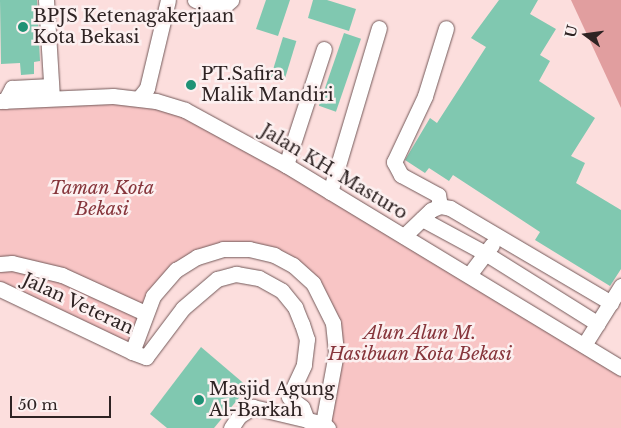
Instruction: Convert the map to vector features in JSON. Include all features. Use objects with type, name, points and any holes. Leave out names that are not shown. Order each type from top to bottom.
[{"type":"street","points":[[46,0],[52,92]]},
{"type":"street","points":[[139,98],[147,88],[168,0]]},
{"type":"street","points":[[195,0],[223,7],[231,0]]},
{"type":"street","points":[[330,192],[379,28]]},
{"type":"street","points":[[440,206],[438,195],[402,175],[394,162],[425,96],[446,28]]},
{"type":"street","points":[[286,165],[324,49]]},
{"type":"street","name":"Jalan KH. Masturo","points":[[2,101],[52,92],[139,98],[196,116],[286,165],[621,368]]},
{"type":"street","points":[[404,236],[422,219],[440,206]]},
{"type":"street","points":[[440,206],[454,210],[611,302]]},
{"type":"street","points":[[422,219],[486,253],[598,324]]},
{"type":"street","points":[[468,275],[498,236]]},
{"type":"street","name":"Jalan Veteran","points":[[0,289],[132,352],[145,313],[154,296],[176,270],[197,257],[223,249],[249,249],[274,255],[293,265],[313,283],[333,323],[336,354],[325,426]]},
{"type":"street","name":"Jalan Veteran","points":[[0,264],[12,263],[62,275],[145,313]]},
{"type":"street","points":[[132,352],[146,357],[183,308],[217,279],[236,274],[259,278],[282,290],[295,307],[302,324],[307,339],[304,365],[289,398],[302,407],[307,420]]},
{"type":"street","points":[[513,302],[530,281]]},
{"type":"street","points":[[584,345],[621,286]]},
{"type":"street","points":[[231,428],[239,416],[253,407],[325,426]]},
{"type":"green space","points":[[84,96],[189,112],[621,368],[621,428],[328,428],[336,353],[326,303],[274,255],[197,257],[153,296],[132,352],[0,289],[0,101]]},
{"type":"shaded area","points":[[571,0],[621,0],[621,108]]},
{"type":"building","name":"BPJS Ketenagakerjaan Kota Bekasi","points":[[0,0],[37,0],[40,61],[34,62],[34,74],[21,75],[20,63],[1,64]]},
{"type":"building","points":[[266,0],[290,0],[278,36],[256,29]]},
{"type":"building","points":[[313,0],[327,0],[356,9],[349,31],[308,18]]},
{"type":"building","points":[[499,0],[538,0],[530,14],[556,29],[540,55],[550,61],[539,81],[595,118],[571,156],[585,163],[576,183],[621,210],[621,269],[610,286],[535,240],[540,232],[453,175],[449,181],[429,168],[425,173],[405,160],[430,118],[437,123],[486,47],[471,38]]},
{"type":"building","points":[[344,33],[361,39],[336,112],[319,106]]},
{"type":"building","points":[[283,37],[296,41],[284,81],[271,77]]},
{"type":"building","name":"Masjid Agung Al-Barkah","points":[[201,347],[248,387],[214,428],[167,428],[150,414]]},
{"type":"place","name":"BPJS Ketenagakerjaan Kota Bekasi","points":[[23,27]]},
{"type":"place","name":"PT.Safira Malik Mandiri","points":[[191,85]]},
{"type":"place","name":"Masjid Agung Al-Barkah","points":[[199,400]]},
{"type":"park label","name":"Taman Kota Bekasi","points":[[102,199]]},
{"type":"park label","name":"Alun Alun M. Hasibuan Kota Bekasi","points":[[420,344]]}]
